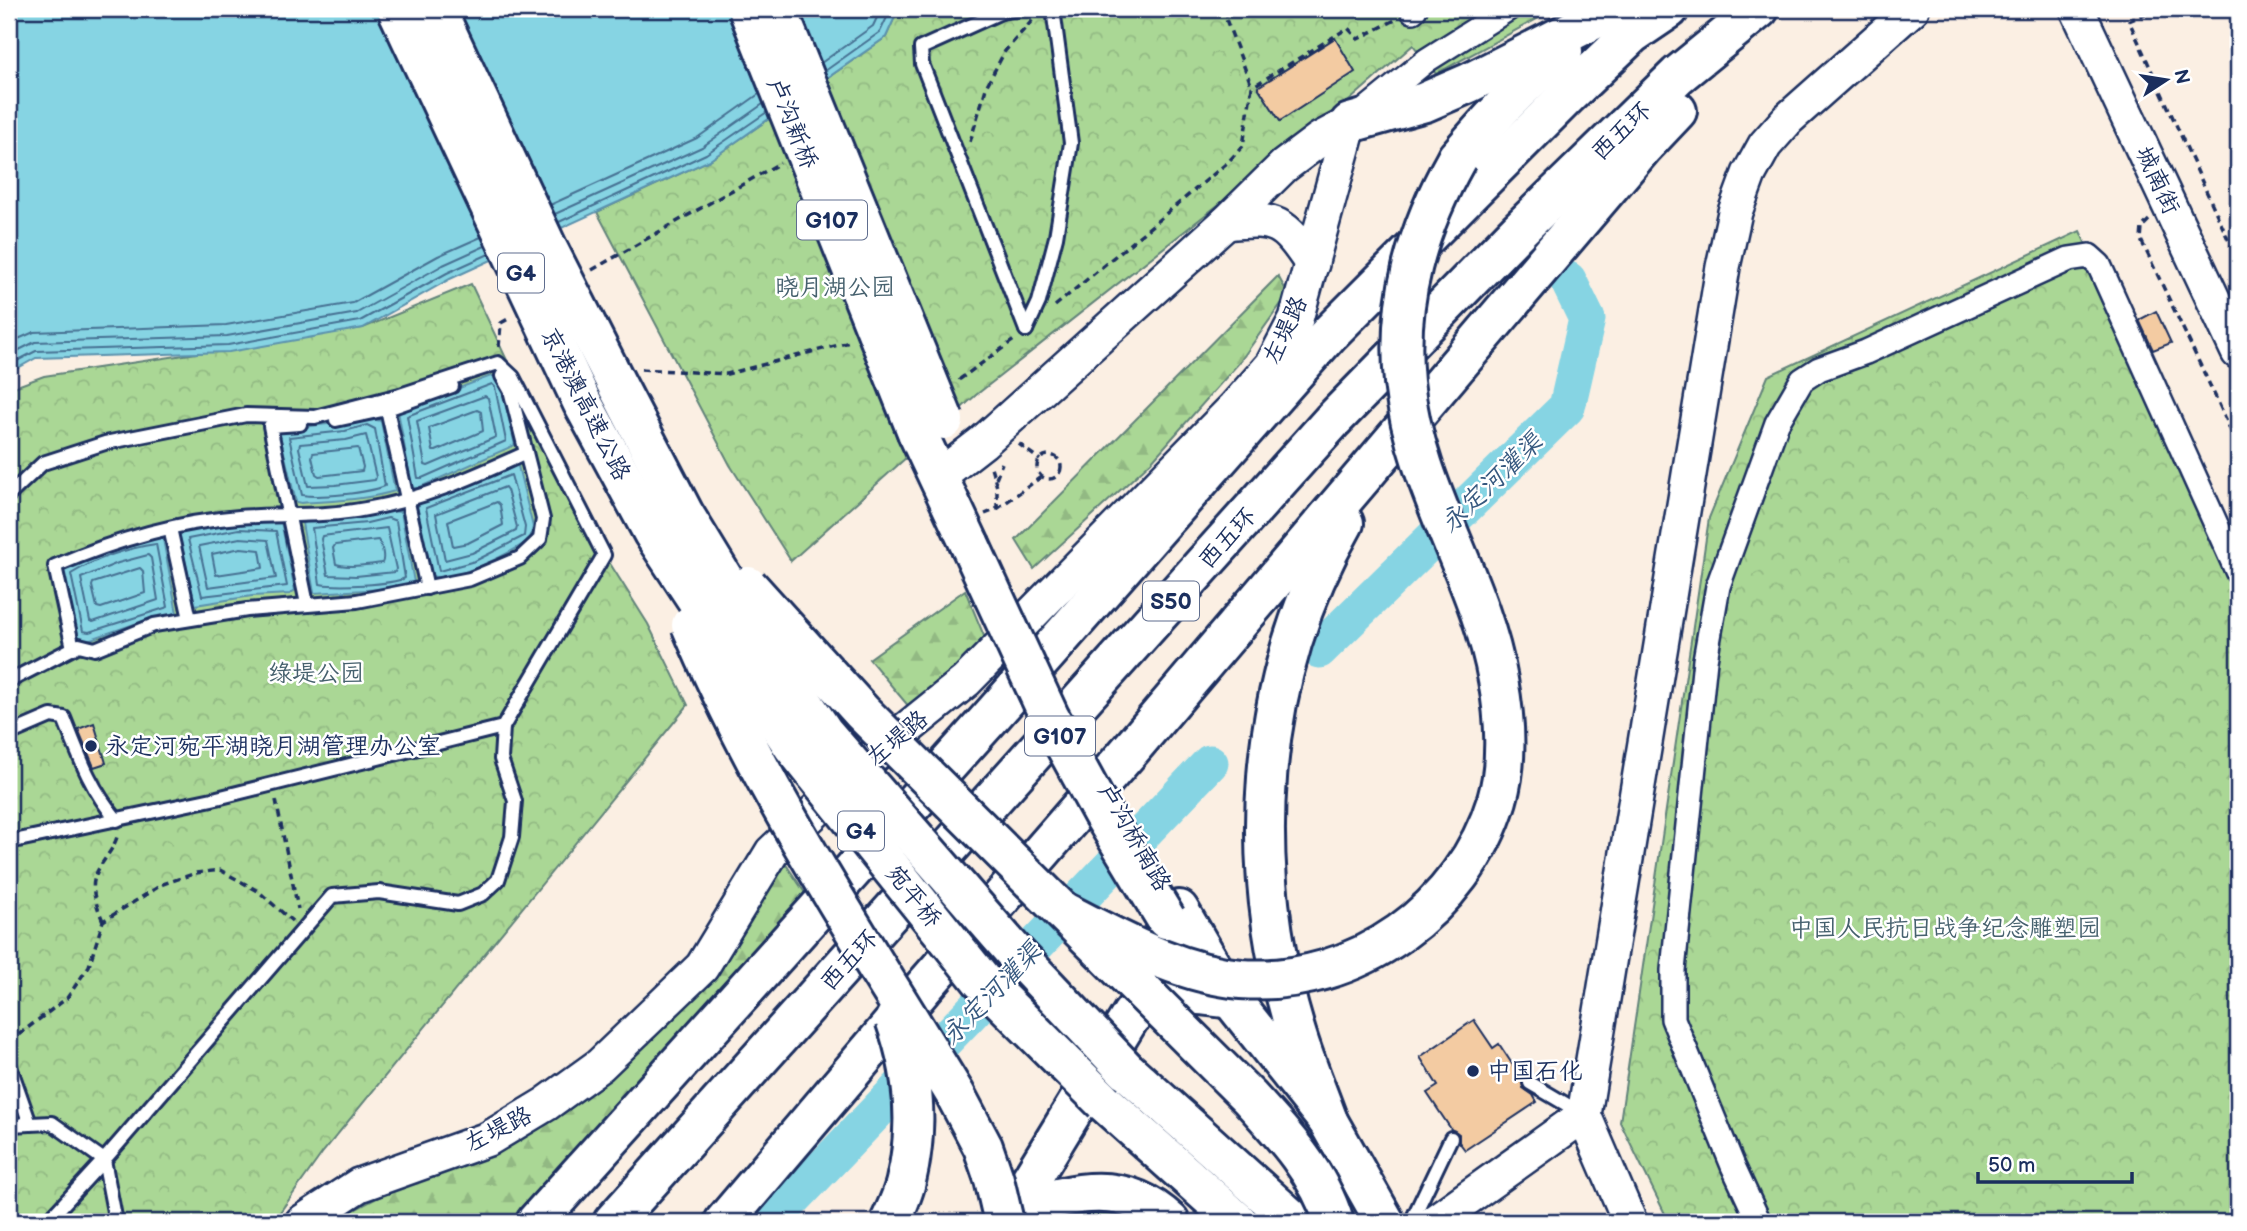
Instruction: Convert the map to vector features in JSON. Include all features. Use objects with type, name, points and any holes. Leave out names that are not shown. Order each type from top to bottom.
[{"type":"highway","name":"京港澳高速公路","points":[[397,9],[582,402],[668,524]]},
{"type":"highway","name":"京港澳高速公路","points":[[436,9],[548,249],[668,524]]},
{"type":"highway","name":"卢沟新桥","points":[[748,9],[931,426]]},
{"type":"highway","name":"卢沟新桥","points":[[777,9],[931,426]]},
{"type":"highway","points":[[1062,911],[1161,960],[1199,973],[1272,979],[1343,964],[1382,946],[1423,917],[1469,863],[1498,797],[1503,761],[1503,718],[1498,679],[1487,635],[1441,519],[1411,427],[1404,382],[1402,338],[1406,295],[1418,242],[1436,195],[1457,158],[1517,90],[1616,9]]},
{"type":"highway","points":[[1350,123],[1425,102],[1469,83],[1616,9]]},
{"type":"highway","name":"S50","points":[[536,1222],[989,719],[1329,334],[1632,34],[1669,9]]},
{"type":"highway","name":"西五环","points":[[614,1222],[1332,421],[1520,229],[1678,75],[1759,9]]},
{"type":"highway","points":[[724,1222],[1642,148],[1776,9]]},
{"type":"highway","name":"卢沟桥南路","points":[[931,426],[979,456],[983,527],[1049,716],[1102,813],[1231,999],[1328,1121],[1385,1222]]},
{"type":"highway","points":[[1328,1121],[1297,1036],[1281,972],[1271,914],[1264,843],[1266,775],[1277,698],[1298,620],[1330,546],[1383,453]]},
{"type":"highway","points":[[668,524],[862,712],[1250,1098],[1288,1139],[1312,1174],[1334,1222]]},
{"type":"highway","points":[[668,524],[703,654],[760,769],[955,1094],[983,1147],[1007,1218],[1064,1195],[1102,1191],[1135,1199],[1170,1222]]},
{"type":"highway","name":"宛平桥","points":[[668,524],[754,629],[824,733],[1015,953],[1126,1070],[1295,1222]]},
{"type":"highway","name":"宛平桥","points":[[668,524],[793,746],[982,981],[1104,1102],[1238,1222]]},
{"type":"highway","name":"卢沟桥南路","points":[[1007,1218],[1132,1014],[1160,979],[1168,952],[1172,915]]},
{"type":"highway","points":[[874,961],[900,1032],[912,1084],[914,1138],[906,1184],[890,1222]]},
{"type":"highway","points":[[1132,1014],[1157,999],[1179,995],[1231,999]]},
{"type":"street","points":[[979,456],[1284,166],[1320,139],[1350,123],[1427,60],[1508,9]]},
{"type":"street","points":[[1630,1222],[1584,1115],[1723,267],[1735,212],[1749,174],[1765,145],[1788,119],[1912,9]]},
{"type":"street","name":"城南街","points":[[2077,9],[2238,352]]},
{"type":"street","name":"左堤路","points":[[302,1222],[359,1185],[488,1139],[545,1104],[600,1065],[702,967],[772,852],[879,751],[966,681],[1235,407],[1272,365],[1296,318],[1350,123]]},
{"type":"street","points":[[1226,223],[1255,219],[1282,226],[1312,264]]},
{"type":"street","points":[[1759,1222],[1673,1019],[1673,970],[1705,660],[1718,586],[1777,423],[1802,380],[1819,369],[1866,352],[2069,259],[2089,257],[2099,265],[2238,573]]},
{"type":"street","points":[[1434,1222],[1584,1115]]},
{"type":"lane","points":[[1018,9],[1002,11],[921,48],[922,64],[1026,330],[1040,302],[1056,237],[1071,143],[1053,9]]},
{"type":"lane","points":[[9,495],[43,463],[105,443],[246,415],[315,417],[400,395],[498,363],[513,377],[604,555],[503,727],[501,759],[514,801],[512,837],[498,880],[483,894],[458,904],[379,892],[332,896],[104,1160],[47,1222]]},
{"type":"lane","points":[[9,681],[79,645],[95,649],[154,625],[247,610],[357,601],[470,579],[520,558],[540,539],[543,519],[510,390],[499,373],[490,372],[387,409],[331,421],[270,426],[307,604]]},
{"type":"lane","points":[[387,409],[427,588]]},
{"type":"lane","points":[[73,648],[55,566],[92,550],[170,528],[237,517],[365,510],[407,500],[466,480],[526,453]]},
{"type":"lane","points":[[170,528],[190,619]]},
{"type":"lane","points":[[9,734],[51,716],[64,718],[99,799],[117,820]]},
{"type":"lane","points":[[9,842],[273,785],[503,727]]},
{"type":"lane","points":[[9,1064],[30,1124]]},
{"type":"lane","points":[[1530,1083],[1584,1115]]},
{"type":"lane","points":[[9,1125],[52,1124],[104,1160],[116,1222]]},
{"type":"lane","points":[[1411,1222],[1451,1138]]},
{"type":"path","points":[[958,158],[971,141],[987,85],[1005,51],[1044,9]]},
{"type":"path","points":[[1222,9],[1252,87]]},
{"type":"path","points":[[1225,16],[1242,9]]},
{"type":"path","points":[[2157,9],[2129,21],[2238,261]]},
{"type":"path","points":[[2170,207],[2142,227],[2141,240],[2238,449]]},
{"type":"path","points":[[635,369],[727,374],[856,341]]},
{"type":"path","points":[[1046,455],[1054,456],[1060,461],[1062,468],[1055,478],[1042,477],[1037,468],[1040,460],[1046,455]]},
{"type":"path","points":[[979,456],[1040,460]]},
{"type":"path","points":[[979,456],[995,480],[983,527]]},
{"type":"path","points":[[979,456],[995,480]]},
{"type":"path","points":[[983,527],[1042,477]]},
{"type":"path","points":[[273,785],[302,931]]},
{"type":"path","points":[[103,921],[97,908],[94,878],[114,848],[118,831],[117,820]]},
{"type":"path","points":[[9,1042],[67,998],[89,966],[103,921],[163,884],[196,873],[220,870],[258,891],[302,931]]},
{"type":"green space","name":"晓月湖公园","points":[[1555,9],[1436,74],[1413,45],[1334,114],[976,395],[791,561],[730,465],[597,212],[710,160],[886,37],[898,10]]},
{"type":"green space","name":"中国人民抗日战争纪念雕塑园","points":[[2080,231],[2238,583],[2238,1222],[1669,1222],[1620,1122],[1709,518],[1768,376]]},
{"type":"green space","points":[[1278,276],[1288,294],[1239,363],[1151,462],[1034,569],[1016,540]]},
{"type":"green space","name":"绿堤公园","points":[[471,284],[582,519],[648,624],[688,705],[323,1152],[273,1222],[9,1222],[9,389],[44,376],[363,328]]},
{"type":"green space","points":[[965,590],[989,648],[915,714],[869,659]]},
{"type":"green space","points":[[781,857],[807,896],[510,1222],[331,1222],[592,1085]]},
{"type":"green space","points":[[1073,1202],[1180,1222],[1040,1222]]},
{"type":"water","points":[[9,9],[901,9],[898,10],[886,37],[710,160],[450,279],[363,328],[229,352],[36,358],[9,373]]},
{"type":"water","points":[[491,376],[499,376],[515,445],[418,488],[412,488],[398,411]]},
{"type":"water","points":[[367,418],[381,421],[395,491],[349,500],[296,502],[279,432]]},
{"type":"water","points":[[511,466],[518,466],[533,527],[530,539],[497,559],[467,571],[440,577],[432,576],[417,507],[422,502],[482,480]]},
{"type":"water","points":[[388,511],[401,512],[414,582],[401,588],[314,593],[302,523]]},
{"type":"water","points":[[281,521],[295,590],[290,594],[252,596],[195,605],[179,533],[239,522]]},
{"type":"water","points":[[159,536],[163,539],[177,613],[155,617],[88,640],[76,636],[61,570],[86,557]]},
{"type":"building","points":[[1335,38],[1355,72],[1280,121],[1258,87]]},
{"type":"building","points":[[2156,311],[2171,343],[2153,350],[2139,320]]},
{"type":"building","name":"永定河宛平湖晓月湖管理办公室","points":[[94,723],[106,763],[94,767],[78,729]]},
{"type":"building","name":"中国石化","points":[[1474,1020],[1493,1048],[1499,1044],[1522,1079],[1523,1088],[1533,1095],[1537,1102],[1465,1150],[1459,1142],[1459,1134],[1451,1129],[1427,1093],[1438,1086],[1420,1057]]},
{"type":"waterway","name":"永定河灌渠","points":[[1319,650],[1567,407],[1587,319],[1568,280]]},
{"type":"waterway","name":"永定河灌渠","points":[[771,1222],[1210,763]]},
{"type":"place","name":"永定河宛平湖晓月湖管理办公室","points":[[91,746]]},
{"type":"place","name":"中国石化","points":[[1473,1071]]}]
